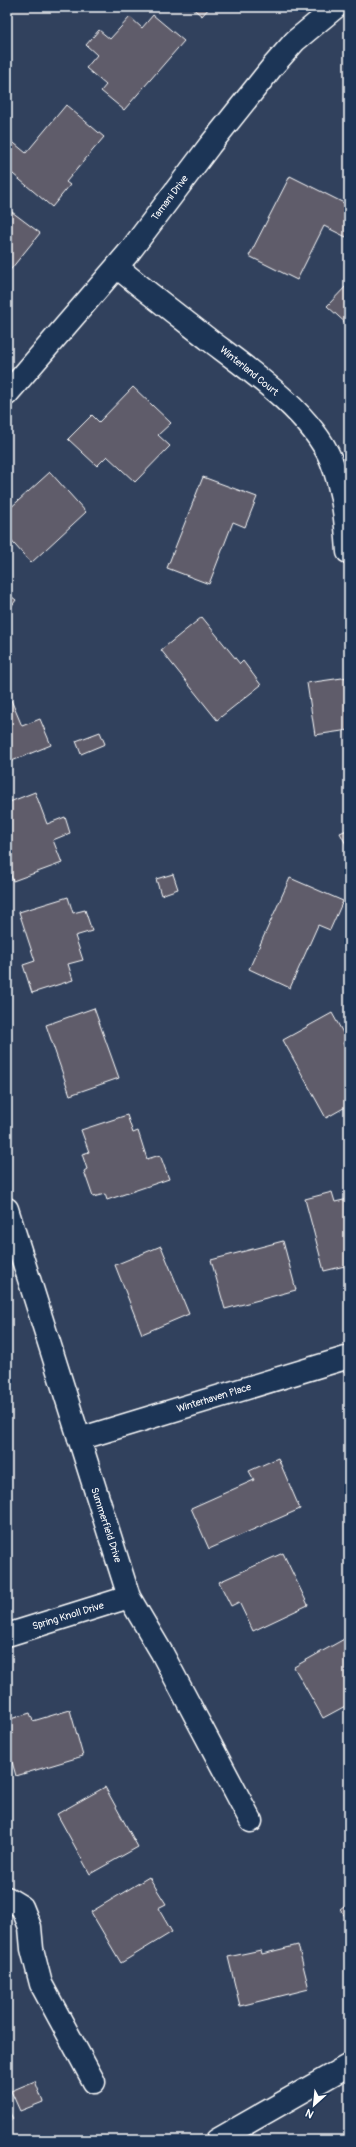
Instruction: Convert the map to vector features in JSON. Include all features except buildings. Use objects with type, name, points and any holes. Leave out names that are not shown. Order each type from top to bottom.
[{"type":"street","name":"Tamani Drive","points":[[7,394],[117,267],[218,133],[273,66],[295,41],[336,7]]},
{"type":"street","name":"Winterland Court","points":[[117,267],[151,296],[272,388],[312,430],[330,459],[339,482],[345,509],[348,552]]},
{"type":"street","name":"Summerfield Drive","points":[[7,1209],[13,1248],[79,1439],[129,1597],[162,1653],[251,1821]]},
{"type":"street","name":"Winterhaven Place","points":[[79,1439],[349,1357]]},
{"type":"street","name":"Spring Knoll Drive","points":[[7,1635],[129,1597]]},
{"type":"street","points":[[7,1898],[22,1907],[30,1927],[32,1949],[41,1984],[94,2082]]},
{"type":"street","points":[[217,2140],[349,2065]]}]
